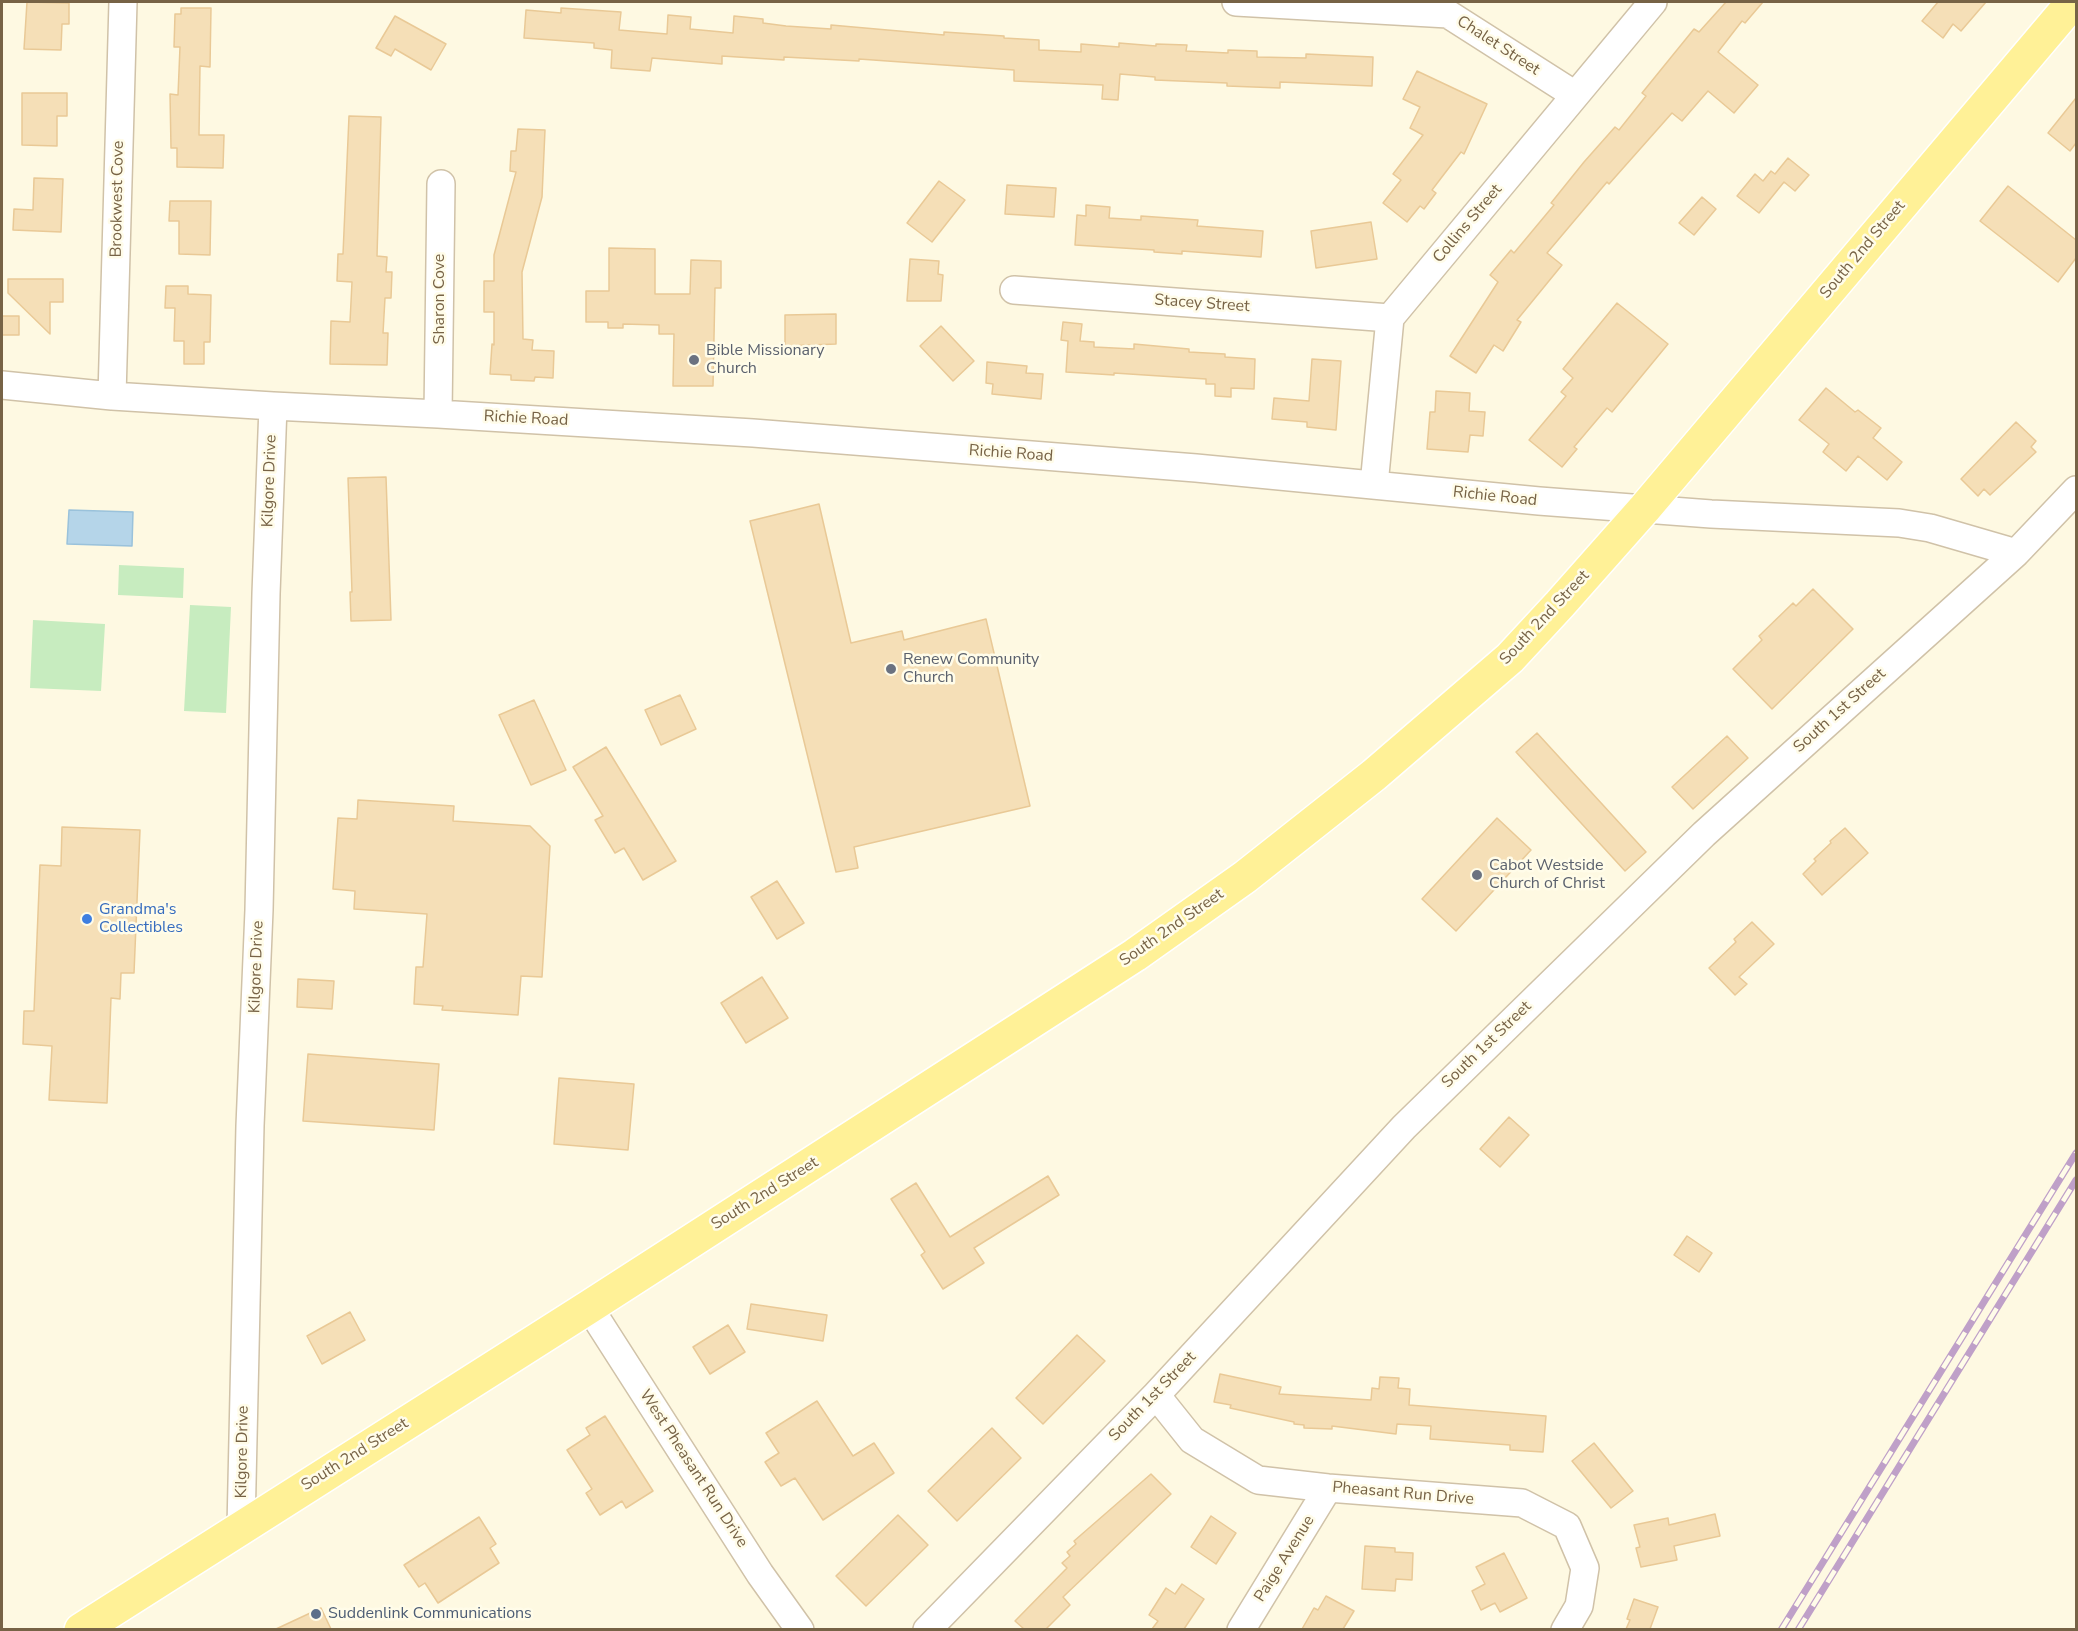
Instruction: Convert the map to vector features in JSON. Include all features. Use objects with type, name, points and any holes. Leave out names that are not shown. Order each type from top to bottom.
[{"type":"main road","name":"South 2nd Street","points":[[81,1629],[1125,961],[1245,877],[1374,775],[1510,658],[1645,508],[2073,2]]},
{"type":"street","name":"Brookwest Cove","points":[[112,396],[123,2]]},
{"type":"street","name":"Chalet Street","points":[[1236,2],[1448,14],[1575,96]]},
{"type":"street","name":"Collins Street","points":[[1390,318],[1653,2]]},
{"type":"street","name":"Sharon Cove","points":[[438,414],[441,184]]},
{"type":"street","name":"Stacey Street","points":[[1014,290],[1390,318]]},
{"type":"street","points":[[1374,485],[1390,318]]},
{"type":"street","name":"Richie Road","points":[[2,385],[112,396],[753,433],[1196,468],[1539,501],[1734,515],[1899,523],[1930,528],[2016,553]]},
{"type":"street","name":"Kilgore Drive","points":[[241,1527],[250,1126],[259,910],[273,406]]},
{"type":"street","name":"South 1st Street","points":[[927,1629],[1156,1395],[1404,1126],[1704,834],[2016,553],[2076,490]]},
{"type":"street","name":"West Pheasant Run Drive","points":[[589,1306],[760,1574],[800,1629]]},
{"type":"street","name":"Pheasant Run Drive","points":[[1156,1395],[1192,1440],[1258,1480],[1328,1488],[1522,1503],[1567,1526],[1585,1568],[1579,1606],[1565,1629]]},
{"type":"street","name":"Paige Avenue","points":[[1241,1629],[1328,1488]]},
{"type":"green space","points":[[119,565],[184,568],[183,598],[118,595]]},
{"type":"green space","points":[[190,605],[231,607],[226,713],[184,711]]},
{"type":"green space","points":[[33,620],[105,624],[101,691],[30,688]]},
{"type":"water","points":[[69,510],[133,512],[132,546],[67,544]]},
{"type":"building","points":[[27,2],[69,3],[69,24],[62,24],[61,50],[24,49]]},
{"type":"building","points":[[1726,2],[1763,2],[1745,23],[1742,21],[1718,52],[1758,85],[1734,113],[1708,91],[1682,121],[1672,113],[1609,184],[1607,182],[1547,253],[1562,265],[1517,320],[1521,322],[1503,351],[1494,345],[1476,373],[1450,356],[1498,282],[1490,275],[1511,250],[1514,253],[1554,205],[1551,203],[1615,127],[1619,130],[1646,96],[1642,93],[1694,29],[1699,32]]},
{"type":"building","points":[[1938,2],[1986,2],[1961,31],[1953,24],[1943,38],[1922,21]]},
{"type":"building","points":[[181,8],[211,8],[210,67],[200,66],[199,135],[224,135],[223,168],[177,167],[177,148],[171,148],[170,94],[178,95],[180,47],[174,47],[175,14],[181,14]]},
{"type":"building","points":[[561,8],[621,12],[619,30],[667,34],[668,15],[691,17],[690,29],[733,33],[734,16],[763,19],[763,23],[786,26],[831,29],[831,25],[944,35],[944,32],[1004,36],[1004,38],[1039,40],[1039,50],[1081,52],[1081,44],[1119,47],[1119,43],[1156,46],[1156,44],[1187,45],[1186,51],[1228,53],[1228,50],[1257,51],[1257,57],[1306,58],[1306,54],[1373,57],[1372,86],[1280,82],[1280,88],[1227,86],[1227,83],[1155,80],[1155,77],[1120,74],[1118,100],[1102,99],[1103,85],[1014,81],[1014,70],[859,59],[859,61],[784,57],[784,60],[722,56],[722,64],[652,58],[650,71],[611,68],[612,50],[594,48],[594,43],[524,38],[526,10],[561,13]]},
{"type":"building","points":[[395,16],[446,44],[431,70],[395,49],[391,56],[376,48]]},
{"type":"building","points":[[1417,71],[1487,104],[1464,154],[1461,152],[1432,190],[1436,193],[1424,209],[1420,206],[1407,222],[1383,203],[1401,180],[1393,174],[1423,135],[1410,128],[1420,107],[1403,99]]},
{"type":"building","points":[[22,93],[67,93],[67,116],[57,116],[57,146],[22,145]]},
{"type":"building","points":[[2076,98],[2076,143],[2070,151],[2048,133]]},
{"type":"building","points":[[349,116],[381,117],[377,256],[387,257],[386,272],[392,272],[391,298],[385,298],[383,333],[388,333],[387,365],[330,364],[331,321],[350,322],[352,282],[337,281],[338,254],[343,254]]},
{"type":"building","points":[[518,129],[545,130],[542,197],[522,272],[523,339],[533,340],[532,350],[554,351],[553,378],[535,377],[534,381],[511,380],[511,375],[490,374],[492,344],[494,345],[494,312],[484,312],[484,281],[494,281],[494,255],[516,172],[510,171],[511,151],[516,151]]},
{"type":"building","points":[[1788,158],[1809,175],[1795,191],[1784,182],[1759,213],[1737,196],[1755,174],[1763,181],[1771,171],[1775,174]]},
{"type":"building","points":[[34,178],[63,179],[61,232],[13,230],[14,209],[33,210]]},
{"type":"building","points":[[939,181],[965,200],[932,242],[907,223]]},
{"type":"building","points":[[1007,185],[1056,188],[1054,217],[1005,214]]},
{"type":"building","points":[[2008,186],[2076,240],[2076,258],[2058,282],[1980,221]]},
{"type":"building","points":[[1702,197],[1716,209],[1694,235],[1679,223]]},
{"type":"building","points":[[170,201],[211,201],[210,255],[179,254],[179,221],[169,221]]},
{"type":"building","points":[[1086,205],[1110,207],[1109,218],[1141,220],[1141,216],[1198,220],[1197,226],[1263,231],[1261,257],[1182,251],[1182,254],[1075,245],[1077,215],[1086,216]]},
{"type":"building","points":[[1371,222],[1377,259],[1316,268],[1311,231]]},
{"type":"building","points":[[609,248],[655,249],[655,294],[690,294],[691,260],[721,261],[721,288],[715,288],[713,386],[673,386],[674,334],[659,334],[659,325],[623,324],[623,328],[608,328],[608,322],[586,322],[586,291],[609,291]]},
{"type":"building","points":[[910,259],[939,261],[938,274],[943,275],[941,301],[907,301]]},
{"type":"building","points":[[8,279],[63,279],[63,302],[50,302],[50,334],[8,293]]},
{"type":"building","points":[[166,286],[188,286],[188,294],[211,295],[210,342],[204,342],[204,364],[184,364],[184,341],[174,341],[175,308],[165,308]]},
{"type":"building","points":[[1617,303],[1668,344],[1612,412],[1607,408],[1574,447],[1577,449],[1562,467],[1529,440],[1566,396],[1561,392],[1573,378],[1563,369]]},
{"type":"building","points":[[836,314],[836,344],[785,346],[785,315]]},
{"type":"building","points":[[2,316],[19,316],[19,335],[2,335]]},
{"type":"building","points":[[1063,322],[1082,324],[1080,341],[1094,342],[1094,347],[1134,349],[1134,344],[1189,349],[1189,352],[1225,354],[1225,357],[1255,359],[1254,389],[1231,388],[1231,397],[1215,396],[1215,384],[1206,384],[1206,379],[1066,372],[1068,341],[1061,340]]},
{"type":"building","points":[[941,326],[974,361],[953,381],[920,346]]},
{"type":"building","points":[[1312,359],[1341,361],[1336,430],[1307,427],[1307,422],[1272,419],[1274,398],[1309,401]]},
{"type":"building","points":[[987,362],[1027,366],[1026,373],[1043,374],[1041,399],[992,394],[993,384],[986,383]]},
{"type":"building","points":[[1826,388],[1855,412],[1858,410],[1881,428],[1873,438],[1902,462],[1887,480],[1858,456],[1846,471],[1823,452],[1829,444],[1799,420]]},
{"type":"building","points":[[1436,391],[1470,393],[1469,411],[1485,412],[1483,436],[1470,435],[1468,452],[1427,449],[1430,412],[1435,412]]},
{"type":"building","points":[[2016,422],[2036,441],[2031,447],[2036,452],[1990,495],[1984,489],[1978,496],[1961,479]]},
{"type":"building","points":[[386,477],[391,620],[351,621],[348,478]]},
{"type":"building","name":"Renew Community Church","points":[[819,504],[851,643],[902,631],[904,640],[986,619],[1030,806],[854,847],[858,868],[836,872],[750,521]]},
{"type":"building","points":[[1813,589],[1853,629],[1772,709],[1733,669],[1762,640],[1759,636],[1793,603],[1796,606]]},
{"type":"building","points":[[680,695],[696,729],[661,745],[645,710]]},
{"type":"building","points":[[534,700],[566,770],[531,785],[499,715]]},
{"type":"building","points":[[1537,733],[1646,852],[1625,871],[1516,752]]},
{"type":"building","points":[[1727,736],[1748,758],[1693,809],[1672,787]]},
{"type":"building","points":[[606,747],[676,861],[643,880],[624,848],[615,853],[595,820],[603,816],[573,767]]},
{"type":"building","points":[[358,800],[454,806],[453,821],[530,826],[550,846],[542,977],[521,976],[518,1015],[442,1010],[443,1006],[414,1004],[416,967],[423,967],[427,914],[354,909],[355,891],[333,889],[338,818],[357,819]]},
{"type":"building","name":"Cabot Westside Church of Christ","points":[[1497,818],[1531,850],[1456,931],[1422,899]]},
{"type":"building","name":"Grandma's Collectibles","points":[[62,827],[140,830],[134,973],[121,973],[120,999],[111,998],[107,1103],[49,1100],[52,1046],[23,1044],[24,1011],[34,1011],[40,865],[61,866]]},
{"type":"building","points":[[1845,828],[1868,853],[1822,895],[1803,874],[1816,861],[1814,859],[1831,843],[1830,841]]},
{"type":"building","points":[[777,881],[804,923],[777,939],[751,897]]},
{"type":"building","points":[[1752,922],[1774,944],[1739,977],[1747,984],[1735,995],[1709,968],[1736,942],[1734,939]]},
{"type":"building","points":[[762,977],[788,1018],[746,1043],[721,1003]]},
{"type":"building","points":[[298,979],[334,981],[332,1009],[297,1007]]},
{"type":"building","points":[[308,1054],[439,1064],[434,1130],[303,1121]]},
{"type":"building","points":[[559,1078],[634,1084],[628,1150],[554,1144]]},
{"type":"building","points":[[1509,1117],[1529,1135],[1500,1167],[1480,1149]]},
{"type":"building","points":[[1048,1176],[1059,1195],[974,1248],[984,1263],[943,1289],[921,1255],[925,1252],[891,1199],[916,1183],[950,1237]]},
{"type":"building","points":[[1687,1236],[1712,1253],[1699,1272],[1674,1255]]},
{"type":"building","points":[[751,1304],[827,1315],[823,1341],[747,1329]]},
{"type":"building","points":[[350,1312],[365,1340],[322,1364],[307,1336]]},
{"type":"building","points":[[728,1325],[745,1352],[710,1374],[693,1347]]},
{"type":"building","points":[[1077,1335],[1105,1361],[1043,1424],[1016,1398]]},
{"type":"building","points":[[1220,1374],[1281,1387],[1279,1394],[1371,1400],[1372,1388],[1379,1389],[1380,1377],[1399,1378],[1398,1388],[1410,1389],[1409,1405],[1546,1416],[1543,1452],[1510,1450],[1510,1445],[1430,1439],[1431,1426],[1397,1424],[1396,1434],[1332,1426],[1332,1429],[1304,1428],[1304,1425],[1294,1424],[1294,1422],[1230,1408],[1231,1405],[1214,1402]]},
{"type":"building","points":[[817,1401],[853,1456],[874,1443],[894,1473],[823,1520],[795,1478],[781,1486],[765,1462],[779,1453],[766,1433]]},
{"type":"building","points":[[605,1416],[653,1491],[626,1508],[622,1501],[600,1515],[586,1493],[592,1489],[567,1450],[590,1435],[586,1428]]},
{"type":"building","points":[[992,1428],[1021,1458],[957,1521],[928,1491]]},
{"type":"building","points":[[1594,1443],[1633,1491],[1611,1508],[1572,1461]]},
{"type":"building","points":[[1151,1474],[1171,1494],[1063,1597],[1070,1605],[1046,1629],[1024,1629],[1015,1621],[1067,1568],[1062,1563],[1070,1556],[1067,1552],[1076,1544],[1074,1541]]},
{"type":"building","points":[[1715,1514],[1720,1536],[1674,1546],[1677,1560],[1641,1567],[1636,1548],[1640,1547],[1634,1525],[1668,1518],[1669,1525]]},
{"type":"building","points":[[898,1515],[928,1545],[866,1606],[836,1576]]},
{"type":"building","points":[[1211,1516],[1236,1533],[1216,1564],[1191,1547]]},
{"type":"building","points":[[479,1517],[496,1544],[490,1548],[499,1563],[438,1603],[425,1583],[419,1587],[404,1565]]},
{"type":"building","points":[[1365,1546],[1395,1548],[1395,1552],[1413,1553],[1412,1580],[1396,1579],[1395,1591],[1362,1589]]},
{"type":"building","points":[[1504,1553],[1527,1598],[1500,1612],[1495,1603],[1481,1610],[1472,1591],[1485,1584],[1476,1567]]},
{"type":"building","points":[[1182,1584],[1204,1599],[1184,1629],[1152,1629],[1158,1621],[1149,1615],[1166,1588],[1175,1594]]},
{"type":"building","points":[[1326,1596],[1354,1611],[1343,1629],[1302,1629],[1314,1608],[1318,1610]]},
{"type":"building","points":[[1634,1599],[1658,1607],[1650,1629],[1626,1629]]},
{"type":"building","name":"Suddenlink Communications","points":[[321,1608],[331,1629],[276,1629]]},
{"type":"railway","points":[[1781,1630],[2076,1153]]},
{"type":"railway","points":[[1798,1630],[2076,1180]]},
{"type":"place","name":"Bible Missionary Church","points":[[694,360]]},
{"type":"place","name":"Renew Community Church","points":[[891,669]]},
{"type":"place","name":"Cabot Westside Church of Christ","points":[[1477,875]]},
{"type":"place","name":"Grandma's Collectibles","points":[[87,919]]},
{"type":"place","name":"Suddenlink Communications","points":[[316,1614]]}]
